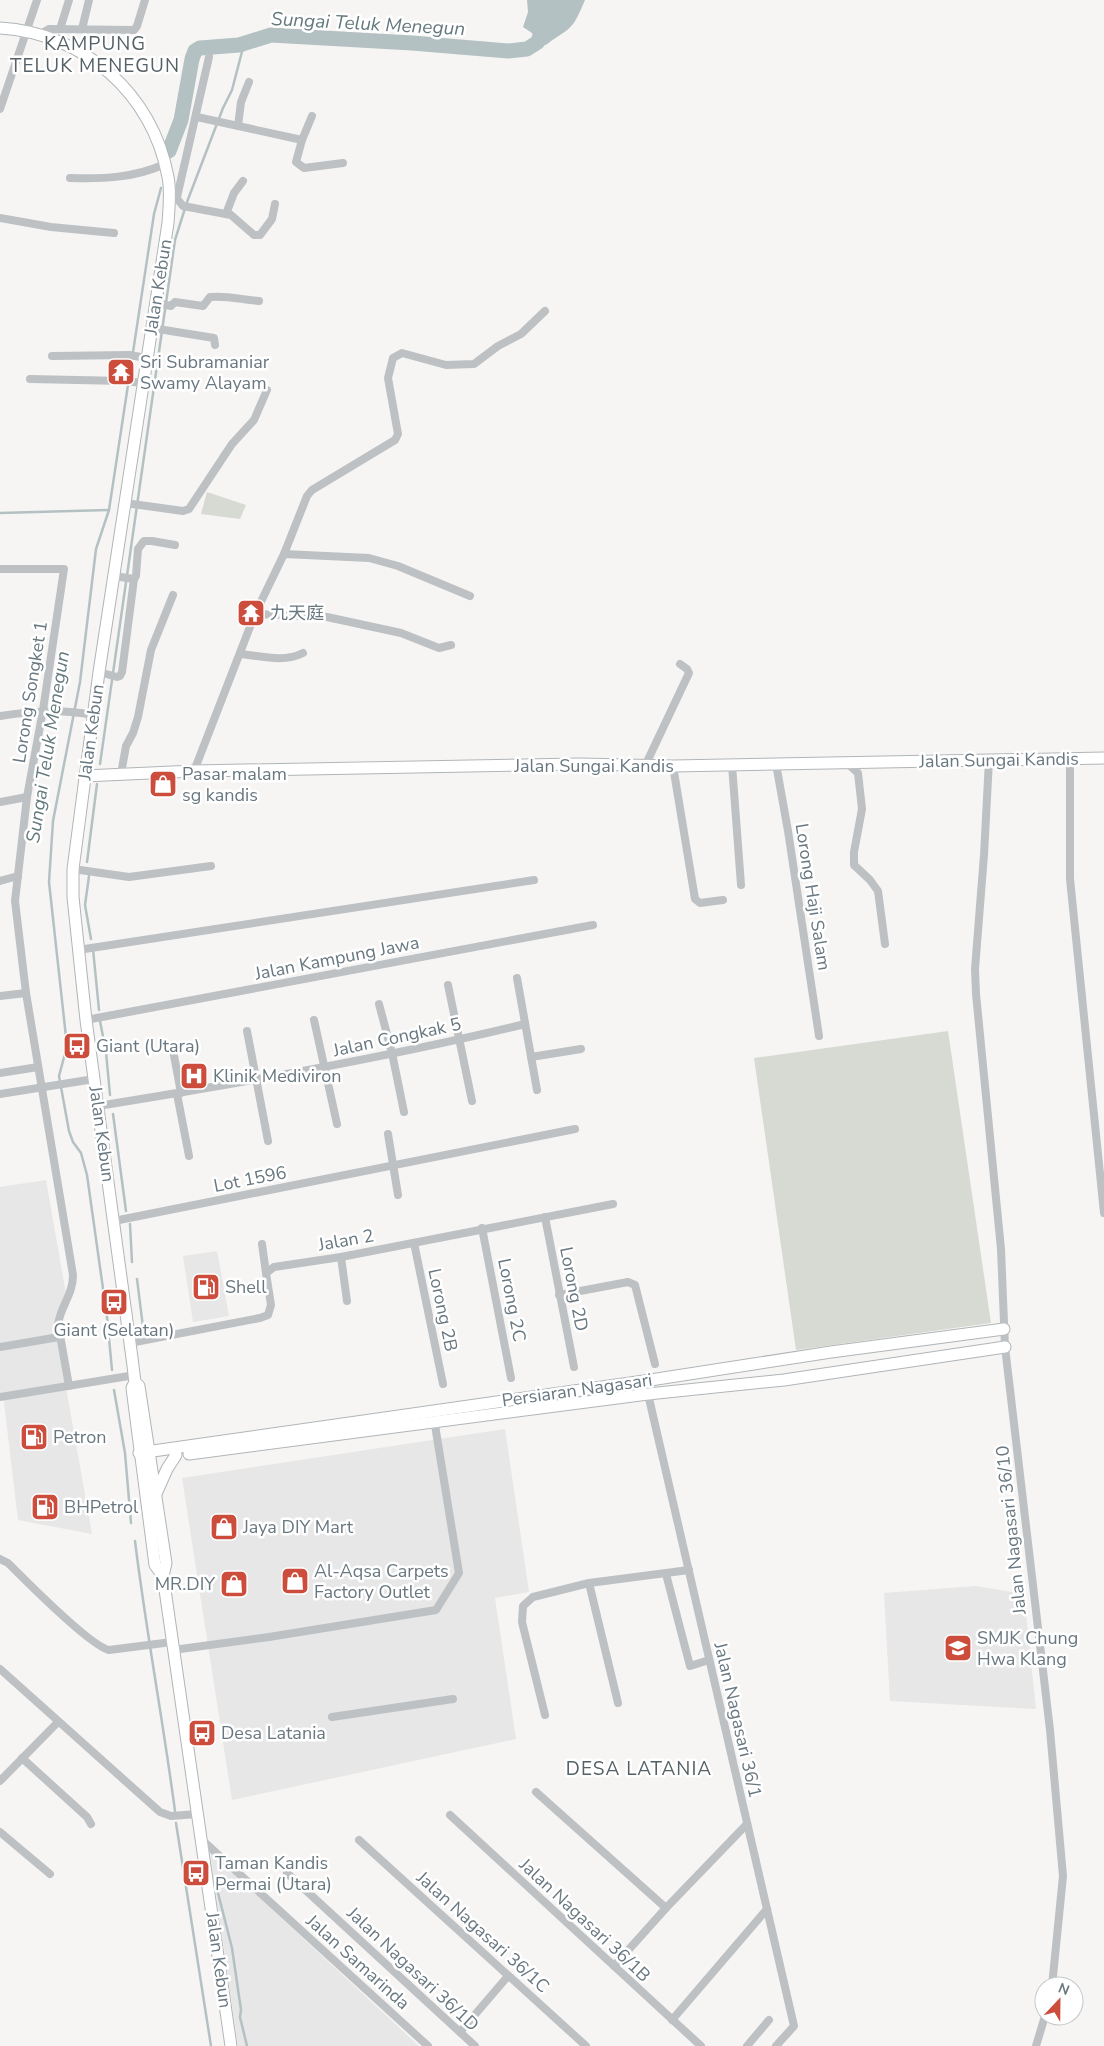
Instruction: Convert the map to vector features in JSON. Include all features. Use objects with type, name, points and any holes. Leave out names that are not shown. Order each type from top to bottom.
[{"type":"street","points":[[0,108],[36,0]]},
{"type":"street","points":[[60,29],[69,0]]},
{"type":"street","points":[[82,29],[89,0]]},
{"type":"street","points":[[41,34],[49,29],[134,30],[145,0]]},
{"type":"street","name":"Jalan Kebun","points":[[0,28],[26,30],[41,34],[78,51],[112,75],[130,92],[142,109],[154,133],[174,195],[168,223],[162,304],[158,329],[147,358],[143,384],[125,578],[99,672],[73,869],[78,950],[86,1020],[135,1379],[139,1386],[145,1424],[144,1456],[155,1496],[166,1563],[163,1576],[231,2046]]},
{"type":"street","points":[[209,57],[197,117],[174,195],[186,206],[231,215],[254,234],[260,236],[272,219],[275,204]]},
{"type":"street","points":[[238,126],[241,102],[248,82]]},
{"type":"street","points":[[312,116],[302,140],[296,162],[304,168],[343,163]]},
{"type":"street","points":[[197,117],[302,140]]},
{"type":"street","points":[[70,178],[101,179],[132,175],[147,172],[165,164]]},
{"type":"street","points":[[226,214],[234,193],[243,181]]},
{"type":"street","points":[[0,218],[51,227],[114,233]]},
{"type":"street","points":[[162,304],[171,306],[176,302],[203,306],[210,297],[221,296],[259,301]]},
{"type":"street","points":[[194,771],[255,614],[284,554],[307,496],[312,490],[395,440],[398,434],[388,378],[393,358],[402,353],[446,365],[474,364],[498,346],[520,334],[545,311]]},
{"type":"street","points":[[158,329],[214,338],[215,345]]},
{"type":"street","points":[[52,356],[132,356],[147,358]]},
{"type":"street","points":[[30,380],[128,381],[143,384]]},
{"type":"street","points":[[133,504],[183,511],[189,509],[232,444],[254,420],[267,390]]},
{"type":"street","points":[[99,672],[120,676],[124,663],[125,578],[136,576],[138,549],[144,541],[152,540],[175,545]]},
{"type":"street","points":[[284,554],[369,558],[398,566],[470,596]]},
{"type":"street","name":"Lorong Songket 1","points":[[0,569],[64,569],[43,710],[27,797],[15,901],[26,993],[74,1275],[73,1288],[59,1315],[58,1324],[69,1386]]},
{"type":"street","points":[[121,774],[126,746],[133,733],[140,709],[151,650],[173,594]]},
{"type":"street","points":[[255,614],[289,617],[303,614],[327,617],[401,633],[439,648],[451,646]]},
{"type":"street","points":[[241,654],[285,659],[295,658],[303,653]]},
{"type":"street","points":[[645,766],[689,672],[687,668],[680,664]]},
{"type":"street","points":[[0,716],[43,710],[79,712],[93,715]]},
{"type":"street","name":"Jalan Sungai Kandis","points":[[84,776],[194,771],[580,764],[673,766],[1104,758]]},
{"type":"street","points":[[1070,759],[1070,879],[1104,1214]]},
{"type":"street","name":"Jalan Nagasari 36/10","points":[[989,760],[975,969],[977,1009],[983,1053],[1001,1249],[1004,1329],[1050,1730],[1063,1876],[1053,1976]]},
{"type":"street","points":[[847,763],[858,774],[862,809],[854,852],[854,864],[878,891],[884,944]]},
{"type":"street","name":"Lorong Haji Salam","points":[[776,764],[788,830],[818,1036]]},
{"type":"street","points":[[732,765],[741,885]]},
{"type":"street","points":[[673,766],[694,899],[700,904],[723,900]]},
{"type":"street","points":[[0,802],[27,797]]},
{"type":"street","points":[[73,869],[128,877],[212,866]]},
{"type":"street","points":[[0,881],[18,876]]},
{"type":"street","points":[[78,950],[534,880]]},
{"type":"street","name":"Jalan Kampung Jawa","points":[[86,1020],[593,925]]},
{"type":"street","points":[[516,978],[537,1090]]},
{"type":"street","points":[[448,985],[472,1101]]},
{"type":"street","points":[[0,996],[26,993]]},
{"type":"street","points":[[379,1004],[404,1112]]},
{"type":"street","points":[[314,1020],[337,1124]]},
{"type":"street","name":"Jalan Congkak 5","points":[[98,1106],[256,1081],[324,1068],[459,1040],[525,1024]]},
{"type":"street","points":[[247,1031],[268,1141]]},
{"type":"street","points":[[531,1056],[581,1049]]},
{"type":"street","points":[[173,1050],[189,1156]]},
{"type":"street","points":[[0,1072],[38,1067]]},
{"type":"street","points":[[0,1094],[94,1079]]},
{"type":"street","name":"Lot 1596","points":[[114,1221],[575,1129]]},
{"type":"street","points":[[388,1134],[398,1195]]},
{"type":"street","name":"Jalan 2","points":[[266,1273],[274,1267],[341,1257],[613,1204]]},
{"type":"street","name":"Lorong 2D","points":[[545,1217],[574,1367]]},
{"type":"street","name":"Lorong 2C","points":[[482,1228],[511,1378]]},
{"type":"street","name":"Lorong 2B","points":[[414,1243],[443,1384]]},
{"type":"street","points":[[130,1343],[268,1315],[271,1305],[262,1244]]},
{"type":"street","points":[[341,1257],[347,1301]]},
{"type":"street","points":[[559,1295],[628,1282],[635,1285],[655,1364]]},
{"type":"street","name":"Persiaran Nagasari","points":[[144,1456],[433,1416],[831,1352],[1004,1329]]},
{"type":"street","points":[[978,1333],[987,1335],[992,1339],[991,1344],[983,1351]]},
{"type":"street","points":[[0,1347],[59,1337]]},
{"type":"street","name":"Persiaran Nagasari","points":[[433,1416],[784,1380],[1006,1347]]},
{"type":"street","points":[[0,1397],[69,1386],[135,1379]]},
{"type":"street","name":"Jalan Kebun","points":[[135,1379],[132,1388],[144,1456],[155,1565],[163,1576]]},
{"type":"street","name":"Jalan Nagasari 36/1","points":[[648,1394],[794,2026],[776,2046]]},
{"type":"street","points":[[0,1559],[8,1563],[98,1646],[109,1650],[149,1645],[173,1646],[269,1637],[436,1610],[459,1573],[433,1416]]},
{"type":"street","points":[[145,1424],[152,1437],[175,1452],[155,1496]]},
{"type":"street","points":[[544,1715],[522,1622],[523,1606],[533,1597],[589,1583],[689,1570]]},
{"type":"street","points":[[666,1574],[690,1666],[709,1660]]},
{"type":"street","points":[[589,1583],[618,1703]]},
{"type":"street","points":[[0,1669],[160,1812],[171,1816],[197,1814]]},
{"type":"street","points":[[332,1717],[454,1699]]},
{"type":"street","points":[[0,1780],[58,1722]]},
{"type":"street","points":[[22,1758],[87,1817],[91,1824]]},
{"type":"street","points":[[536,1792],[666,1908]]},
{"type":"street","name":"Jalan Nagasari 36/1B","points":[[450,1815],[701,2046]]},
{"type":"street","points":[[614,1966],[666,1908],[747,1824]]},
{"type":"street","points":[[0,1832],[50,1874]]},
{"type":"street","name":"Jalan Samarinda","points":[[201,1839],[428,2046]]},
{"type":"street","name":"Jalan Nagasari 36/1C","points":[[359,1840],[586,2046]]},
{"type":"street","name":"Jalan Nagasari 36/1D","points":[[287,1873],[475,2046]]},
{"type":"street","points":[[672,2020],[767,1909]]},
{"type":"street","points":[[460,2032],[508,1976]]},
{"type":"street","points":[[747,2046],[769,2020]]},
{"type":"street","points":[[1036,2046],[1042,2026]]},
{"type":"shaded area","points":[[527,0],[585,0],[572,25],[546,45],[538,42],[532,33],[523,27],[528,12]]},
{"type":"shaded area","points":[[207,492],[246,505],[240,519],[201,514]]},
{"type":"shaded area","points":[[948,1031],[991,1323],[796,1350],[754,1058]]},
{"type":"shaded area","points":[[46,1180],[66,1294],[54,1320],[92,1534],[18,1520],[3,1394],[0,1394],[0,1187]]},
{"type":"shaded area","points":[[217,1251],[229,1316],[193,1322],[183,1256]]},
{"type":"shaded area","points":[[505,1429],[529,1592],[495,1598],[516,1739],[232,1800],[182,1478]]},
{"type":"shaded area","name":"SMJK Chung Hwa Klang","points":[[976,1586],[1024,1594],[1036,1709],[890,1701],[884,1593]]},
{"type":"shaded area","points":[[210,1852],[419,2046],[238,2046]]},
{"type":"waterway","name":"Sungai Teluk Menegun","points":[[169,151],[181,120],[192,59],[195,51],[200,48],[239,45],[271,35],[412,43],[508,51],[527,49],[538,42],[550,0]]},
{"type":"waterway","points":[[100,764],[175,240],[187,202],[223,108],[232,90],[244,44]]},
{"type":"waterway","name":"Sungai Teluk Menegun","points":[[112,1370],[107,1317],[87,1175],[81,1153],[73,1142],[69,1131],[59,1076],[67,1046],[49,882],[53,821],[80,682],[96,549],[109,510],[154,214],[161,188]]},
{"type":"waterway","points":[[0,513],[108,510]]},
{"type":"waterway","points":[[87,862],[97,784]]},
{"type":"waterway","points":[[89,876],[85,905],[91,939]]},
{"type":"waterway","points":[[93,949],[99,1010]]},
{"type":"waterway","points":[[100,1021],[106,1052],[110,1095]]},
{"type":"waterway","points":[[113,1114],[126,1211]]},
{"type":"waterway","points":[[130,1224],[132,1262]]},
{"type":"waterway","points":[[137,1279],[144,1335]]},
{"type":"waterway","name":"Sungai Teluk Menegun","points":[[114,1390],[125,1453],[131,1523]]},
{"type":"waterway","name":"Sungai Teluk Menegun","points":[[135,1541],[175,1811]]},
{"type":"waterway","name":"Sungai Teluk Menegun","points":[[176,1823],[211,2046]]},
{"type":"waterway","points":[[218,1893],[232,1948],[241,2010],[240,2017],[247,2046]]},
{"type":"place","name":"Sri Subramaniar Swamy Alayam","points":[[121,372]]},
{"type":"place","name":"九天庭","points":[[251,613]]},
{"type":"place","name":"Pasar malam sg kandis","points":[[163,784]]},
{"type":"place","name":"Giant (Utara)","points":[[77,1046]]},
{"type":"place","name":"Klinik Mediviron","points":[[194,1076]]},
{"type":"place","name":"Shell","points":[[206,1287]]},
{"type":"place","name":"Giant (Selatan)","points":[[114,1302]]},
{"type":"place","name":"Petron","points":[[34,1437]]},
{"type":"place","name":"BHPetrol","points":[[45,1507]]},
{"type":"place","name":"Jaya DIY Mart","points":[[224,1527]]},
{"type":"place","name":"Al-Aqsa Carpets Factory Outlet","points":[[295,1581]]},
{"type":"place","name":"MR.DIY","points":[[234,1584]]},
{"type":"place","name":"SMJK Chung Hwa Klang","points":[[958,1648]]},
{"type":"place","name":"Desa Latania","points":[[202,1733]]},
{"type":"place","name":"Taman Kandis Permai (Utara)","points":[[196,1873]]},
{"type":"district","name":"KAMPUNG TELUK MENEGUN","points":[[95,55]]},
{"type":"district","name":"DESA LATANIA","points":[[639,1769]]}]
